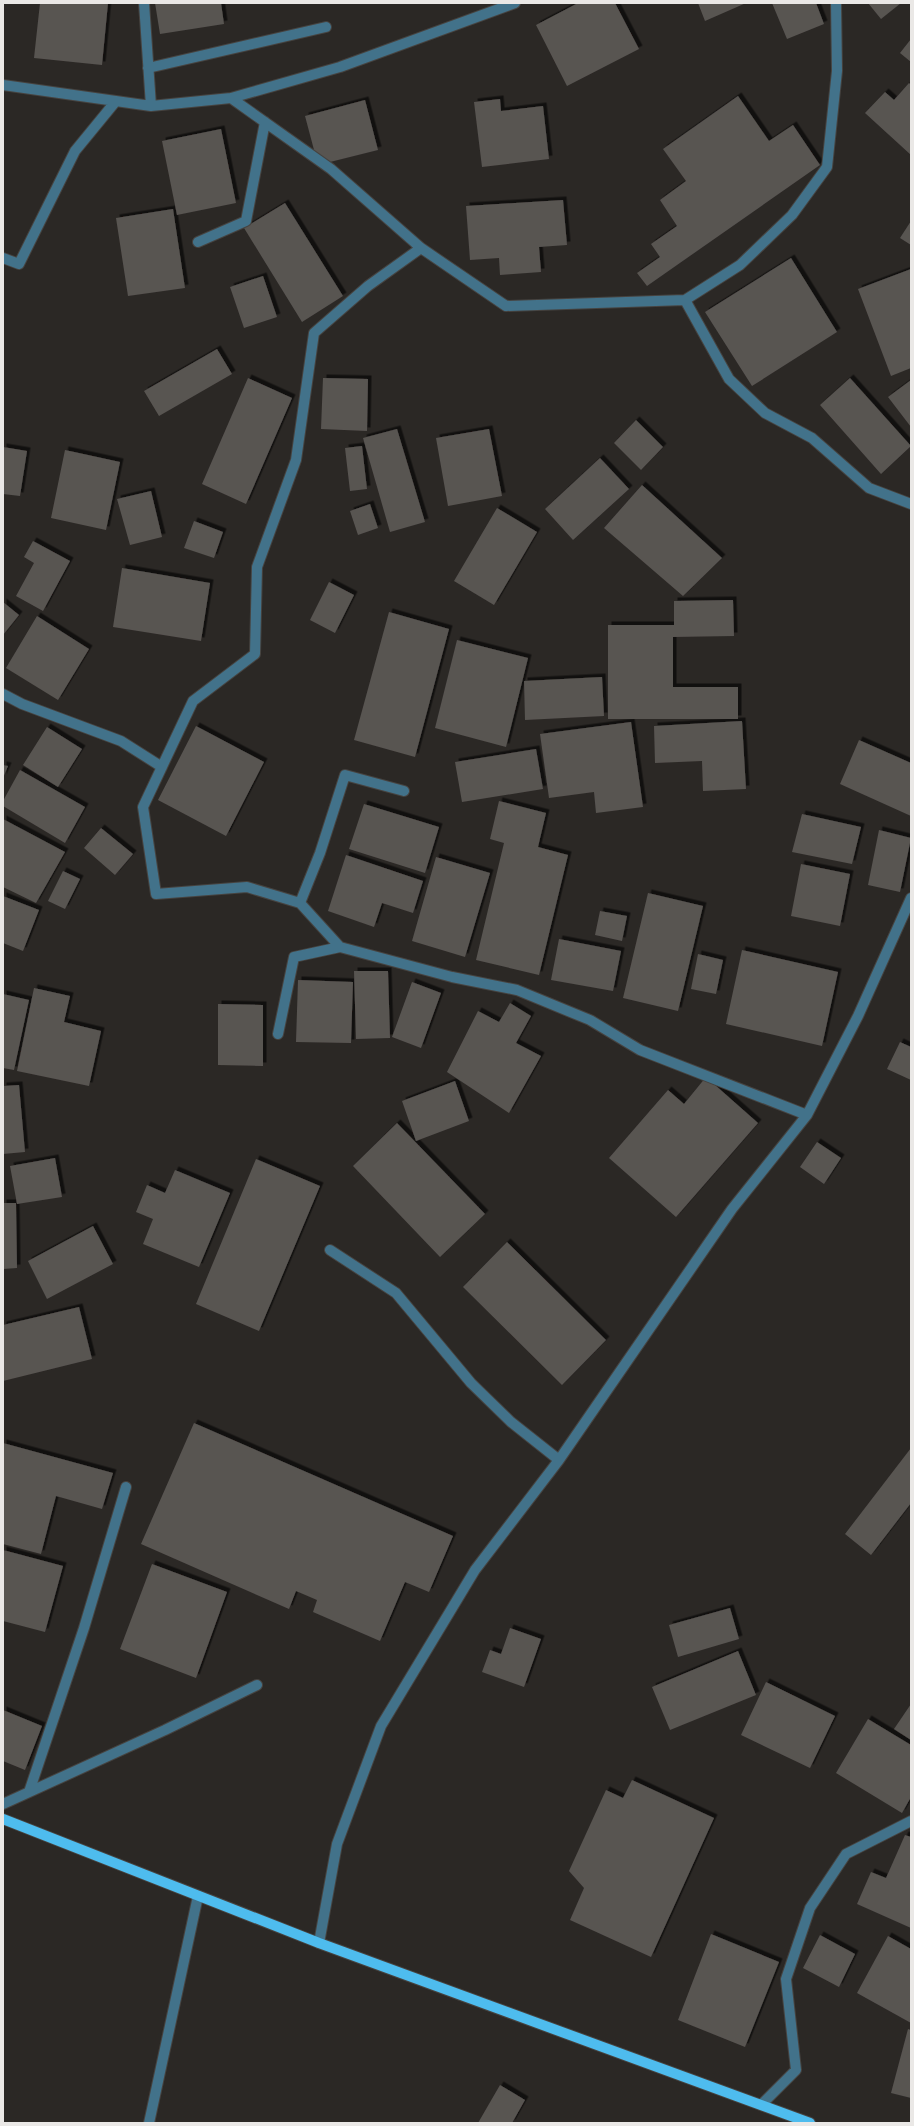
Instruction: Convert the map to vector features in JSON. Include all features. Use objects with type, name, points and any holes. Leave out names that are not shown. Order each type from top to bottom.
[{"type":"main road","points":[[3,1818],[319,1943],[762,2104],[810,2123]]},
{"type":"street","points":[[144,3],[151,106]]},
{"type":"street","points":[[3,85],[151,106],[231,98],[340,67],[515,3]]},
{"type":"street","points":[[231,98],[331,169],[421,248],[506,306],[685,300],[740,265],[792,215],[827,167],[837,71],[836,3]]},
{"type":"street","points":[[148,68],[326,28]]},
{"type":"street","points":[[3,258],[19,264],[75,150],[116,101]]},
{"type":"street","points":[[198,242],[246,221],[265,122]]},
{"type":"street","points":[[340,947],[300,903],[247,887],[156,894],[142,807],[193,701],[256,654],[257,567],[296,460],[314,333],[368,286],[421,248]]},
{"type":"street","points":[[685,300],[729,380],[765,413],[812,438],[869,488],[911,504]]},
{"type":"street","points":[[3,694],[22,704],[121,742],[162,767]]},
{"type":"street","points":[[300,903],[320,853],[345,775],[404,791]]},
{"type":"street","points":[[319,1943],[337,1844],[381,1726],[475,1570],[559,1460],[732,1209],[807,1115],[858,1016],[911,898]]},
{"type":"street","points":[[278,1034],[294,957],[340,947],[452,977],[518,990],[590,1020],[640,1050],[807,1115]]},
{"type":"street","points":[[330,1250],[396,1293],[471,1384],[511,1422],[559,1460]]},
{"type":"street","points":[[29,1792],[84,1628],[126,1487]]},
{"type":"street","points":[[3,1804],[165,1730],[257,1685]]},
{"type":"street","points":[[762,2104],[796,2070],[786,1979],[810,1908],[846,1854],[911,1821]]},
{"type":"street","points":[[149,2123],[198,1896]]},
{"type":"building","points":[[40,3],[108,3],[102,65],[34,58]]},
{"type":"building","points":[[155,3],[221,3],[224,24],[160,34]]},
{"type":"building","points":[[578,3],[615,3],[639,49],[567,86],[536,25]]},
{"type":"building","points":[[698,3],[746,3],[705,21]]},
{"type":"building","points":[[772,3],[816,3],[824,24],[787,39]]},
{"type":"building","points":[[868,3],[901,3],[881,19]]},
{"type":"building","points":[[911,39],[911,62],[900,53]]},
{"type":"building","points":[[909,83],[911,85],[911,155],[865,113],[885,92],[894,100]]},
{"type":"building","points":[[738,96],[769,141],[793,125],[820,165],[647,286],[637,273],[660,257],[651,244],[677,226],[660,200],[686,181],[663,149]]},
{"type":"building","points":[[500,99],[501,111],[543,106],[549,159],[482,167],[474,102]]},
{"type":"building","points":[[365,100],[378,150],[318,165],[305,116]]},
{"type":"building","points":[[221,129],[236,203],[177,215],[162,141]]},
{"type":"building","points":[[563,200],[567,245],[539,247],[541,272],[500,275],[499,258],[470,260],[466,206]]},
{"type":"building","points":[[285,203],[343,296],[302,322],[244,228]]},
{"type":"building","points":[[173,209],[185,288],[128,296],[116,218]]},
{"type":"building","points":[[911,221],[911,245],[900,238]]},
{"type":"building","points":[[791,258],[837,332],[752,386],[705,312]]},
{"type":"building","points":[[911,269],[911,368],[891,376],[858,289]]},
{"type":"building","points":[[263,276],[277,317],[244,328],[230,287]]},
{"type":"building","points":[[217,349],[232,374],[159,416],[144,391]]},
{"type":"building","points":[[248,378],[292,398],[246,504],[202,484]]},
{"type":"building","points":[[323,378],[368,379],[367,431],[321,429]]},
{"type":"building","points":[[850,378],[911,446],[881,474],[820,405]]},
{"type":"building","points":[[911,380],[911,427],[888,397]]},
{"type":"building","points":[[636,420],[663,447],[641,470],[614,443]]},
{"type":"building","points":[[397,429],[425,522],[390,532],[363,438]]},
{"type":"building","points":[[489,429],[502,496],[448,506],[436,438]]},
{"type":"building","points":[[362,446],[367,489],[350,491],[345,448]]},
{"type":"building","points":[[3,447],[27,451],[20,496],[3,494]]},
{"type":"building","points":[[65,450],[120,462],[106,530],[51,518]]},
{"type":"building","points":[[600,458],[629,489],[573,540],[545,509]]},
{"type":"building","points":[[642,485],[722,558],[683,596],[604,528]]},
{"type":"building","points":[[151,491],[162,537],[130,545],[117,499]]},
{"type":"building","points":[[370,504],[378,528],[358,535],[350,511]]},
{"type":"building","points":[[497,508],[537,532],[494,605],[454,581]]},
{"type":"building","points":[[194,521],[223,532],[214,558],[184,548]]},
{"type":"building","points":[[33,541],[70,561],[43,611],[16,596],[34,563],[24,557]]},
{"type":"building","points":[[122,568],[210,583],[201,641],[113,627]]},
{"type":"building","points":[[329,582],[354,595],[335,633],[310,620]]},
{"type":"building","points":[[733,600],[734,636],[673,637],[673,687],[738,687],[738,719],[608,719],[608,625],[674,625],[674,601]]},
{"type":"building","points":[[3,602],[19,615],[3,635]]},
{"type":"building","points":[[389,612],[449,629],[415,757],[354,740]]},
{"type":"building","points":[[37,616],[89,649],[58,700],[6,668]]},
{"type":"building","points":[[457,640],[528,658],[506,747],[435,728]]},
{"type":"building","points":[[602,677],[604,716],[525,720],[524,681]]},
{"type":"building","points":[[742,721],[746,789],[703,791],[702,761],[655,763],[654,726]]},
{"type":"building","points":[[631,722],[643,807],[596,813],[594,792],[549,798],[540,734]]},
{"type":"building","points":[[196,726],[264,762],[226,836],[158,800]]},
{"type":"building","points":[[47,727],[82,749],[58,787],[23,765]]},
{"type":"building","points":[[859,740],[911,763],[911,816],[840,784]]},
{"type":"building","points":[[536,749],[543,789],[462,802],[455,762]]},
{"type":"building","points":[[3,765],[8,766],[3,778]]},
{"type":"building","points":[[20,770],[85,807],[65,843],[3,806],[3,801]]},
{"type":"building","points":[[499,801],[546,813],[538,847],[568,855],[539,975],[476,960],[504,843],[490,839]]},
{"type":"building","points":[[364,804],[439,827],[425,873],[349,849]]},
{"type":"building","points":[[802,814],[861,827],[852,864],[792,852]]},
{"type":"building","points":[[3,819],[65,852],[36,903],[3,887]]},
{"type":"building","points":[[101,828],[133,854],[115,875],[84,848]]},
{"type":"building","points":[[879,830],[911,838],[900,892],[868,885]]},
{"type":"building","points":[[346,855],[423,881],[413,913],[382,903],[374,927],[328,911]]},
{"type":"building","points":[[436,857],[490,873],[465,957],[412,941]]},
{"type":"building","points":[[801,864],[850,874],[840,926],[791,916]]},
{"type":"building","points":[[63,871],[80,879],[65,909],[48,901]]},
{"type":"building","points":[[648,893],[703,906],[678,1011],[623,998]]},
{"type":"building","points":[[3,896],[39,910],[23,951],[3,943]]},
{"type":"building","points":[[600,911],[627,916],[622,941],[595,935]]},
{"type":"building","points":[[559,939],[621,951],[613,991],[551,980]]},
{"type":"building","points":[[742,950],[838,972],[822,1046],[726,1024]]},
{"type":"building","points":[[698,954],[723,960],[716,994],[691,989]]},
{"type":"building","points":[[354,971],[388,971],[390,1038],[356,1039]]},
{"type":"building","points":[[298,980],[353,982],[351,1043],[296,1042]]},
{"type":"building","points":[[412,982],[441,993],[421,1048],[392,1037]]},
{"type":"building","points":[[34,988],[70,996],[64,1022],[101,1031],[89,1086],[17,1071]]},
{"type":"building","points":[[3,994],[29,1000],[14,1070],[3,1068]]},
{"type":"building","points":[[510,1003],[531,1016],[516,1043],[541,1056],[509,1113],[447,1072],[478,1011],[499,1022]]},
{"type":"building","points":[[218,1004],[263,1005],[263,1066],[218,1065]]},
{"type":"building","points":[[900,1042],[911,1047],[911,1080],[887,1069]]},
{"type":"building","points":[[706,1077],[758,1123],[676,1217],[609,1158],[668,1090],[684,1104]]},
{"type":"building","points":[[455,1081],[469,1121],[416,1141],[402,1101]]},
{"type":"building","points":[[19,1085],[25,1152],[3,1154],[3,1086]]},
{"type":"building","points":[[397,1123],[485,1214],[440,1257],[353,1166]]},
{"type":"building","points":[[817,1142],[841,1158],[824,1184],[800,1167]]},
{"type":"building","points":[[55,1158],[62,1197],[17,1204],[10,1166]]},
{"type":"building","points":[[256,1159],[320,1186],[259,1331],[196,1304]]},
{"type":"building","points":[[175,1170],[230,1193],[199,1267],[143,1244],[153,1219],[136,1212],[147,1185],[165,1193]]},
{"type":"building","points":[[3,1203],[16,1203],[17,1268],[3,1269]]},
{"type":"building","points":[[93,1226],[113,1264],[47,1299],[28,1261]]},
{"type":"building","points":[[507,1242],[606,1340],[562,1385],[463,1287]]},
{"type":"building","points":[[79,1307],[92,1359],[3,1381],[3,1325]]},
{"type":"building","points":[[194,1423],[453,1536],[429,1592],[405,1582],[380,1641],[313,1612],[317,1600],[296,1591],[289,1609],[141,1544]]},
{"type":"building","points":[[3,1443],[113,1473],[102,1509],[56,1496],[41,1554],[3,1544]]},
{"type":"building","points":[[911,1448],[911,1503],[871,1555],[845,1534]]},
{"type":"building","points":[[3,1550],[63,1566],[45,1632],[3,1621]]},
{"type":"building","points":[[152,1564],[227,1592],[196,1678],[120,1649]]},
{"type":"building","points":[[730,1608],[739,1639],[678,1657],[669,1625]]},
{"type":"building","points":[[510,1628],[541,1639],[524,1687],[482,1672],[490,1650],[501,1654]]},
{"type":"building","points":[[738,1651],[756,1695],[670,1730],[652,1687]]},
{"type":"building","points":[[766,1682],[835,1716],[810,1768],[741,1735]]},
{"type":"building","points":[[911,1704],[911,1740],[894,1729]]},
{"type":"building","points":[[3,1710],[42,1726],[25,1770],[3,1761]]},
{"type":"building","points":[[868,1719],[911,1745],[911,1797],[902,1813],[836,1773]]},
{"type":"building","points":[[632,1780],[714,1818],[651,1957],[570,1920],[584,1888],[569,1871],[606,1790],[623,1798]]},
{"type":"building","points":[[905,1835],[911,1837],[911,1928],[857,1904],[871,1872],[886,1878]]},
{"type":"building","points":[[711,1934],[779,1962],[745,2047],[678,2020]]},
{"type":"building","points":[[820,1935],[855,1954],[839,1987],[803,1968]]},
{"type":"building","points":[[888,1936],[911,1949],[911,2023],[857,1993]]},
{"type":"building","points":[[908,2029],[911,2030],[911,2098],[891,2093]]},
{"type":"building","points":[[500,2085],[525,2100],[512,2123],[478,2123]]}]
